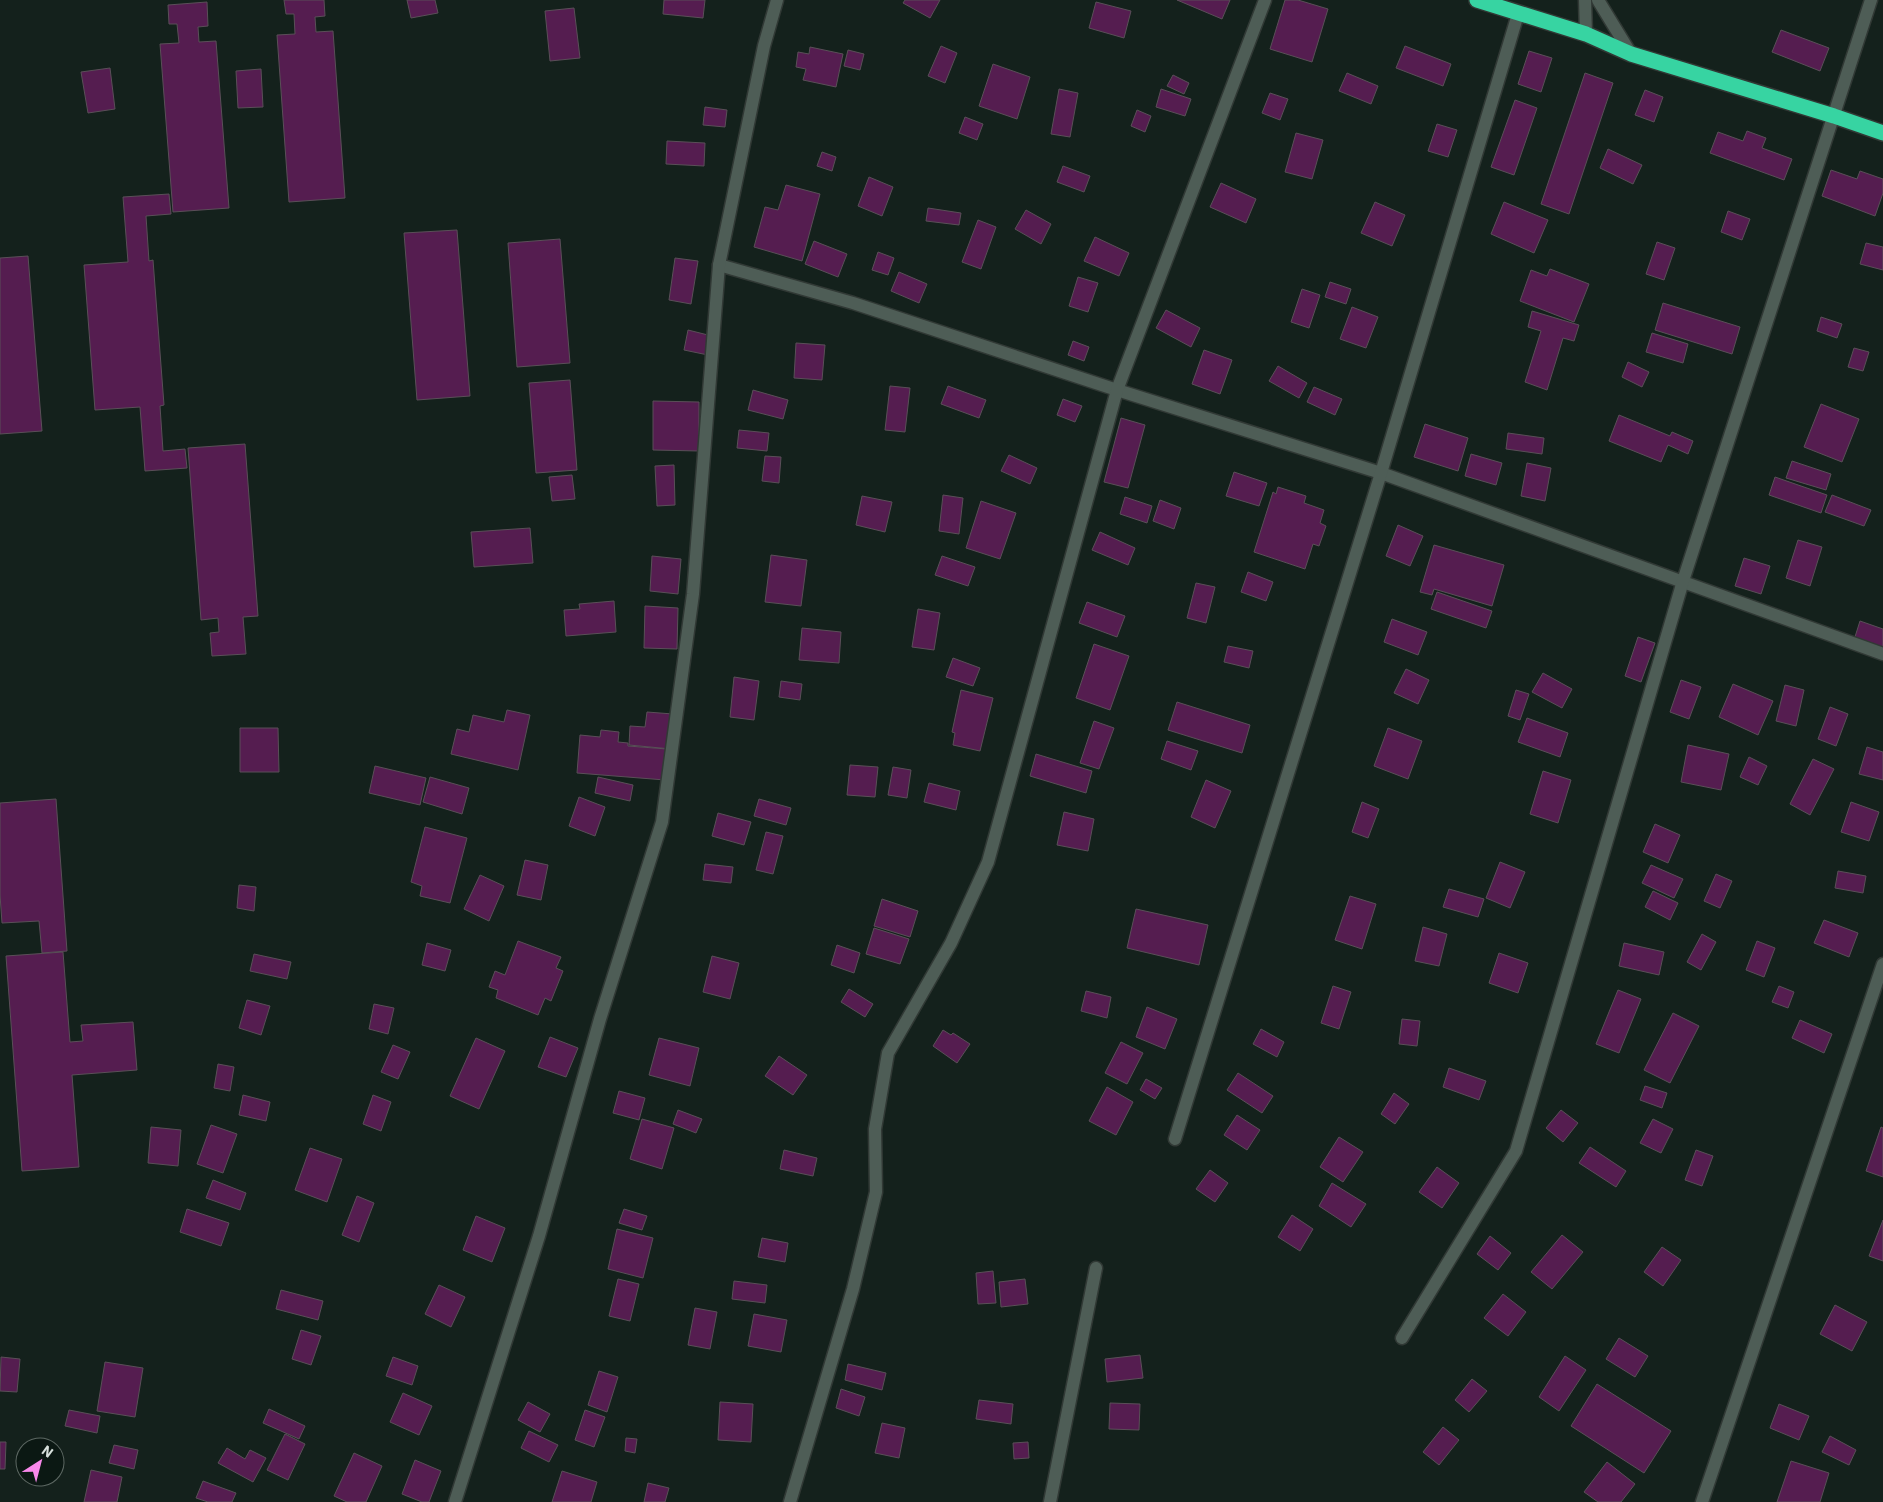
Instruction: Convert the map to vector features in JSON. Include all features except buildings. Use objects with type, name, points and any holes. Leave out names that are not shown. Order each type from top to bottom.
[{"type":"highway","points":[[1477,0],[1586,34],[1631,54],[1834,116],[1883,133]]},
{"type":"street","points":[[455,1502],[540,1236],[600,1019],[662,822],[693,594],[718,265],[764,46],[777,0]]},
{"type":"street","points":[[790,1502],[853,1289],[876,1192],[875,1129],[888,1053],[951,943],[988,862],[1117,390],[1265,0]]},
{"type":"street","points":[[1585,0],[1586,34]]},
{"type":"street","points":[[1598,0],[1631,54]]},
{"type":"street","points":[[1402,1338],[1516,1151],[1683,581],[1871,0]]},
{"type":"street","points":[[1175,1139],[1381,474],[1518,14]]},
{"type":"street","points":[[718,265],[853,303],[1381,474],[1883,654]]},
{"type":"street","points":[[1702,1502],[1883,964]]},
{"type":"street","points":[[1050,1502],[1096,1268]]}]
